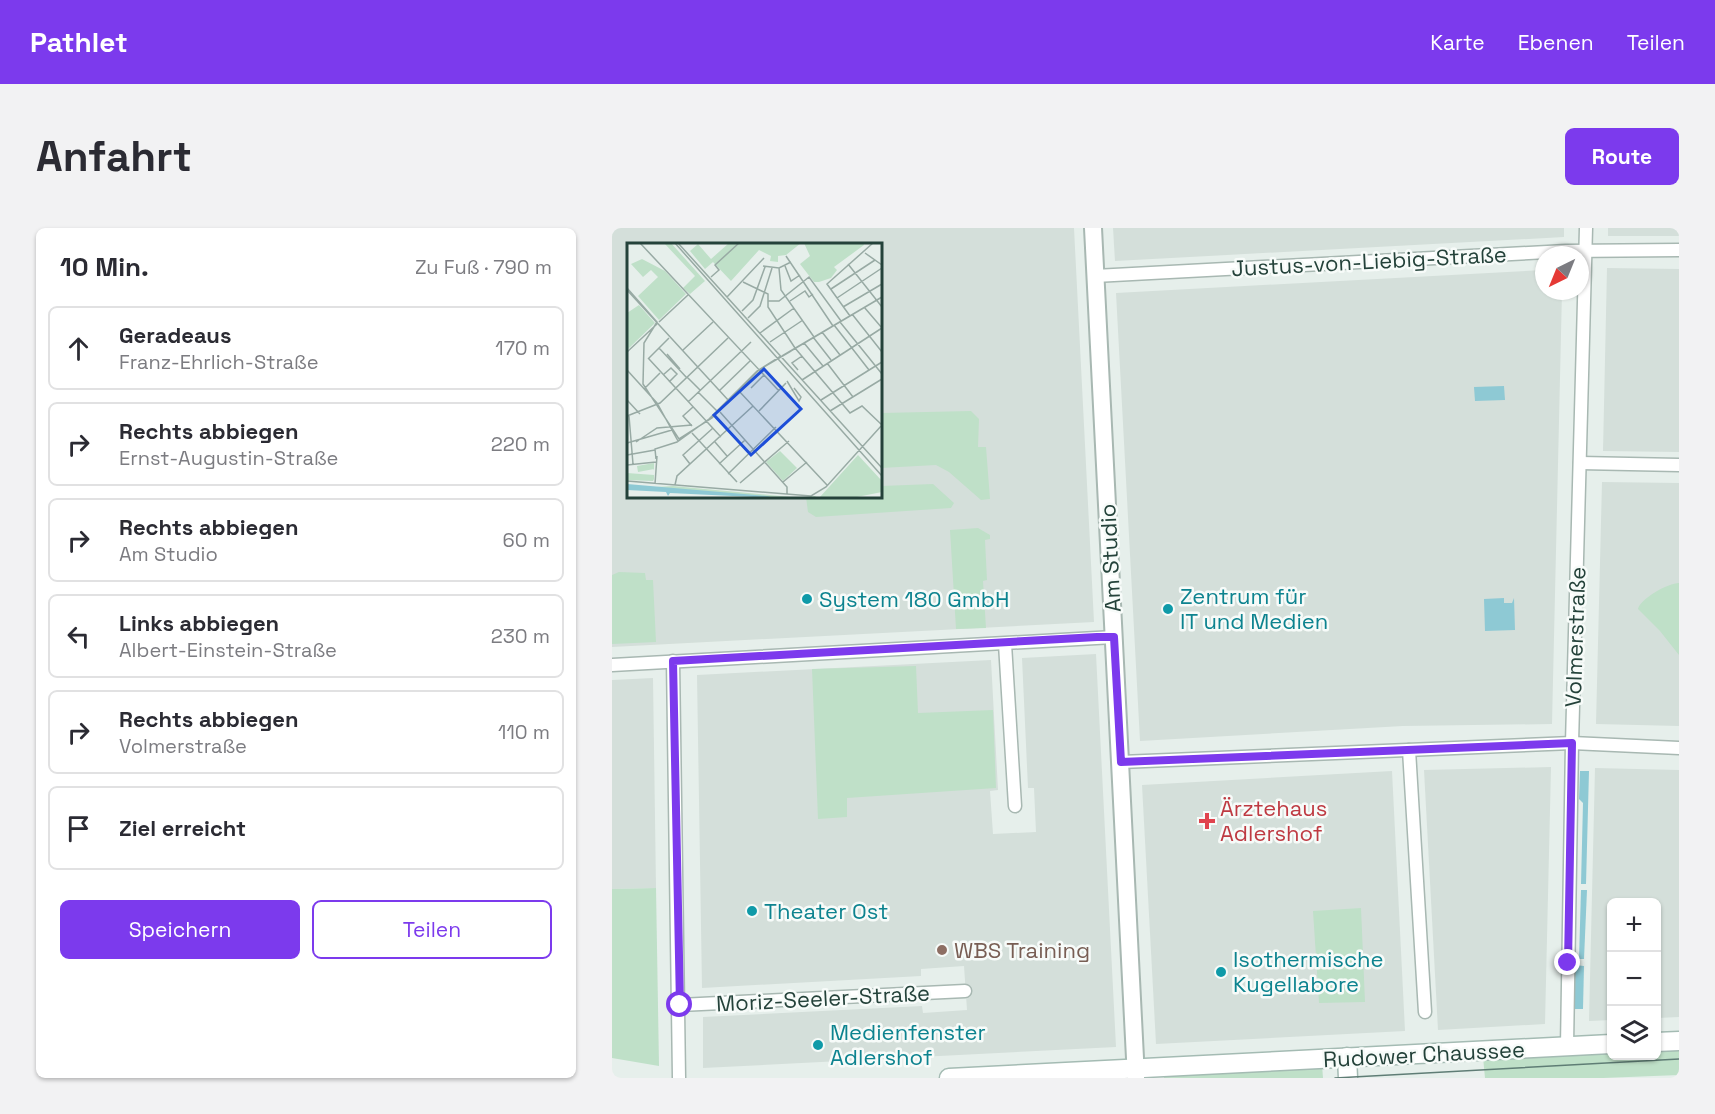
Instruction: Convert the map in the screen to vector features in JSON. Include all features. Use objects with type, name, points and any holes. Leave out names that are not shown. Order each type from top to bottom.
[{"type":"main road","points":[[1661,1042],[1679,1041]]},
{"type":"main road","name":"Rudower Chaussee","points":[[949,1078],[1136,1073],[1347,1057],[1607,1044]]},
{"type":"main road","points":[[1347,1057],[1348,1078]]},
{"type":"street","name":"Am Studio","points":[[1093,228],[1136,1073]]},
{"type":"street","name":"Volmerstraße","points":[[1585,246],[1586,228]]},
{"type":"street","name":"Justus-von-Liebig-Straße","points":[[1589,250],[1679,250]]},
{"type":"street","name":"Justus-von-Liebig-Straße","points":[[1095,276],[1535,253]]},
{"type":"street","name":"Volmerstraße","points":[[1567,1046],[1572,743],[1584,300]]},
{"type":"street","points":[[1580,463],[1679,465]]},
{"type":"street","points":[[612,665],[1114,637]]},
{"type":"street","points":[[1005,644],[1015,806]]},
{"type":"street","points":[[673,661],[680,1005],[679,1078]]},
{"type":"street","points":[[1121,762],[1572,743],[1679,748]]},
{"type":"street","points":[[1409,750],[1425,1012]]},
{"type":"street","name":"Moriz-Seeler-Straße","points":[[680,1005],[965,991]]},
{"type":"shaded area","points":[[612,228],[1074,228],[1094,622],[612,647]]},
{"type":"shaded area","points":[[1113,228],[1564,228],[1564,237],[1115,261]]},
{"type":"shaded area","points":[[1608,228],[1679,228],[1679,236],[1608,236]]},
{"type":"shaded area","points":[[1607,268],[1679,269],[1679,452],[1603,451]]},
{"type":"shaded area","points":[[1535,270],[1535,300],[1562,300],[1552,724],[1403,726],[1140,741],[1116,293]]},
{"type":"shaded area","points":[[1602,482],[1679,483],[1679,726],[1596,724]]},
{"type":"shaded area","points":[[1096,654],[1116,1047],[703,1068],[703,1017],[922,1006],[923,1013],[967,1010],[964,966],[921,969],[921,976],[702,988],[697,675],[991,660],[998,790],[990,791],[993,834],[1036,832],[1034,788],[1028,788],[1022,658]]},
{"type":"shaded area","points":[[653,678],[656,888],[612,889],[612,680]]},
{"type":"shaded area","points":[[1551,767],[1545,1024],[1438,1030],[1424,770]]},
{"type":"shaded area","points":[[1595,768],[1679,770],[1679,1017],[1661,1018],[1661,898],[1607,898],[1607,1020],[1589,1021]]},
{"type":"shaded area","points":[[1392,771],[1405,1031],[1156,1044],[1142,785]]},
{"type":"green space","points":[[971,411],[979,419],[978,447],[986,447],[990,499],[981,500],[949,472],[936,465],[882,468],[882,413]]},
{"type":"green space","points":[[933,484],[954,503],[951,508],[816,517],[808,512],[806,498],[882,498],[882,486]]},
{"type":"green space","points":[[978,528],[990,535],[990,539],[985,540],[987,580],[983,581],[986,628],[956,629],[950,530]]},
{"type":"green space","points":[[619,572],[645,573],[646,580],[653,580],[656,642],[612,644],[612,575]]},
{"type":"green space","points":[[1679,583],[1679,655],[1638,609],[1655,592]]},
{"type":"green space","points":[[916,666],[918,713],[993,710],[996,788],[847,798],[847,817],[818,819],[812,669]]},
{"type":"green space","points":[[656,888],[659,1066],[612,1058],[612,889]]},
{"type":"green space","points":[[1361,908],[1365,1002],[1319,1003],[1313,911]]},
{"type":"green space","points":[[1679,1046],[1679,1075],[1603,1078],[1485,1078],[1483,1057],[1607,1050],[1607,1060],[1661,1060],[1661,1047]]},
{"type":"green space","points":[[1322,1065],[1323,1078],[1164,1078],[1164,1074]]},
{"type":"water","points":[[1504,386],[1505,400],[1475,401],[1474,387]]},
{"type":"water","points":[[1504,598],[1504,603],[1512,603],[1514,598],[1515,630],[1485,631],[1484,599]]},
{"type":"water","points":[[1580,771],[1589,771],[1586,884],[1581,884],[1583,803],[1579,799]]},
{"type":"water","points":[[1581,890],[1587,890],[1584,959],[1579,959]]},
{"type":"water","points":[[1575,965],[1584,966],[1583,1009],[1574,1009]]},
{"type":"tram line","points":[[1335,1078],[1679,1059]]},
{"type":"place","name":"System 180 GmbH","points":[[807,599]]},
{"type":"place","name":"Zentrum für IT und Medien","points":[[1168,609]]},
{"type":"place","name":"Ärztehaus Adlershof","points":[[1207,821]]},
{"type":"place","name":"Theater Ost","points":[[752,911]]},
{"type":"place","name":"WBS Training","points":[[942,950]]},
{"type":"place","name":"Isothermische Kugellabore","points":[[1221,972]]},
{"type":"place","name":"Medienfenster Adlershof","points":[[818,1045]]},
{"type":"route","points":[[680,1005],[673,661],[1097,637],[1114,637],[1121,762],[1572,743],[1568,963]]}]
